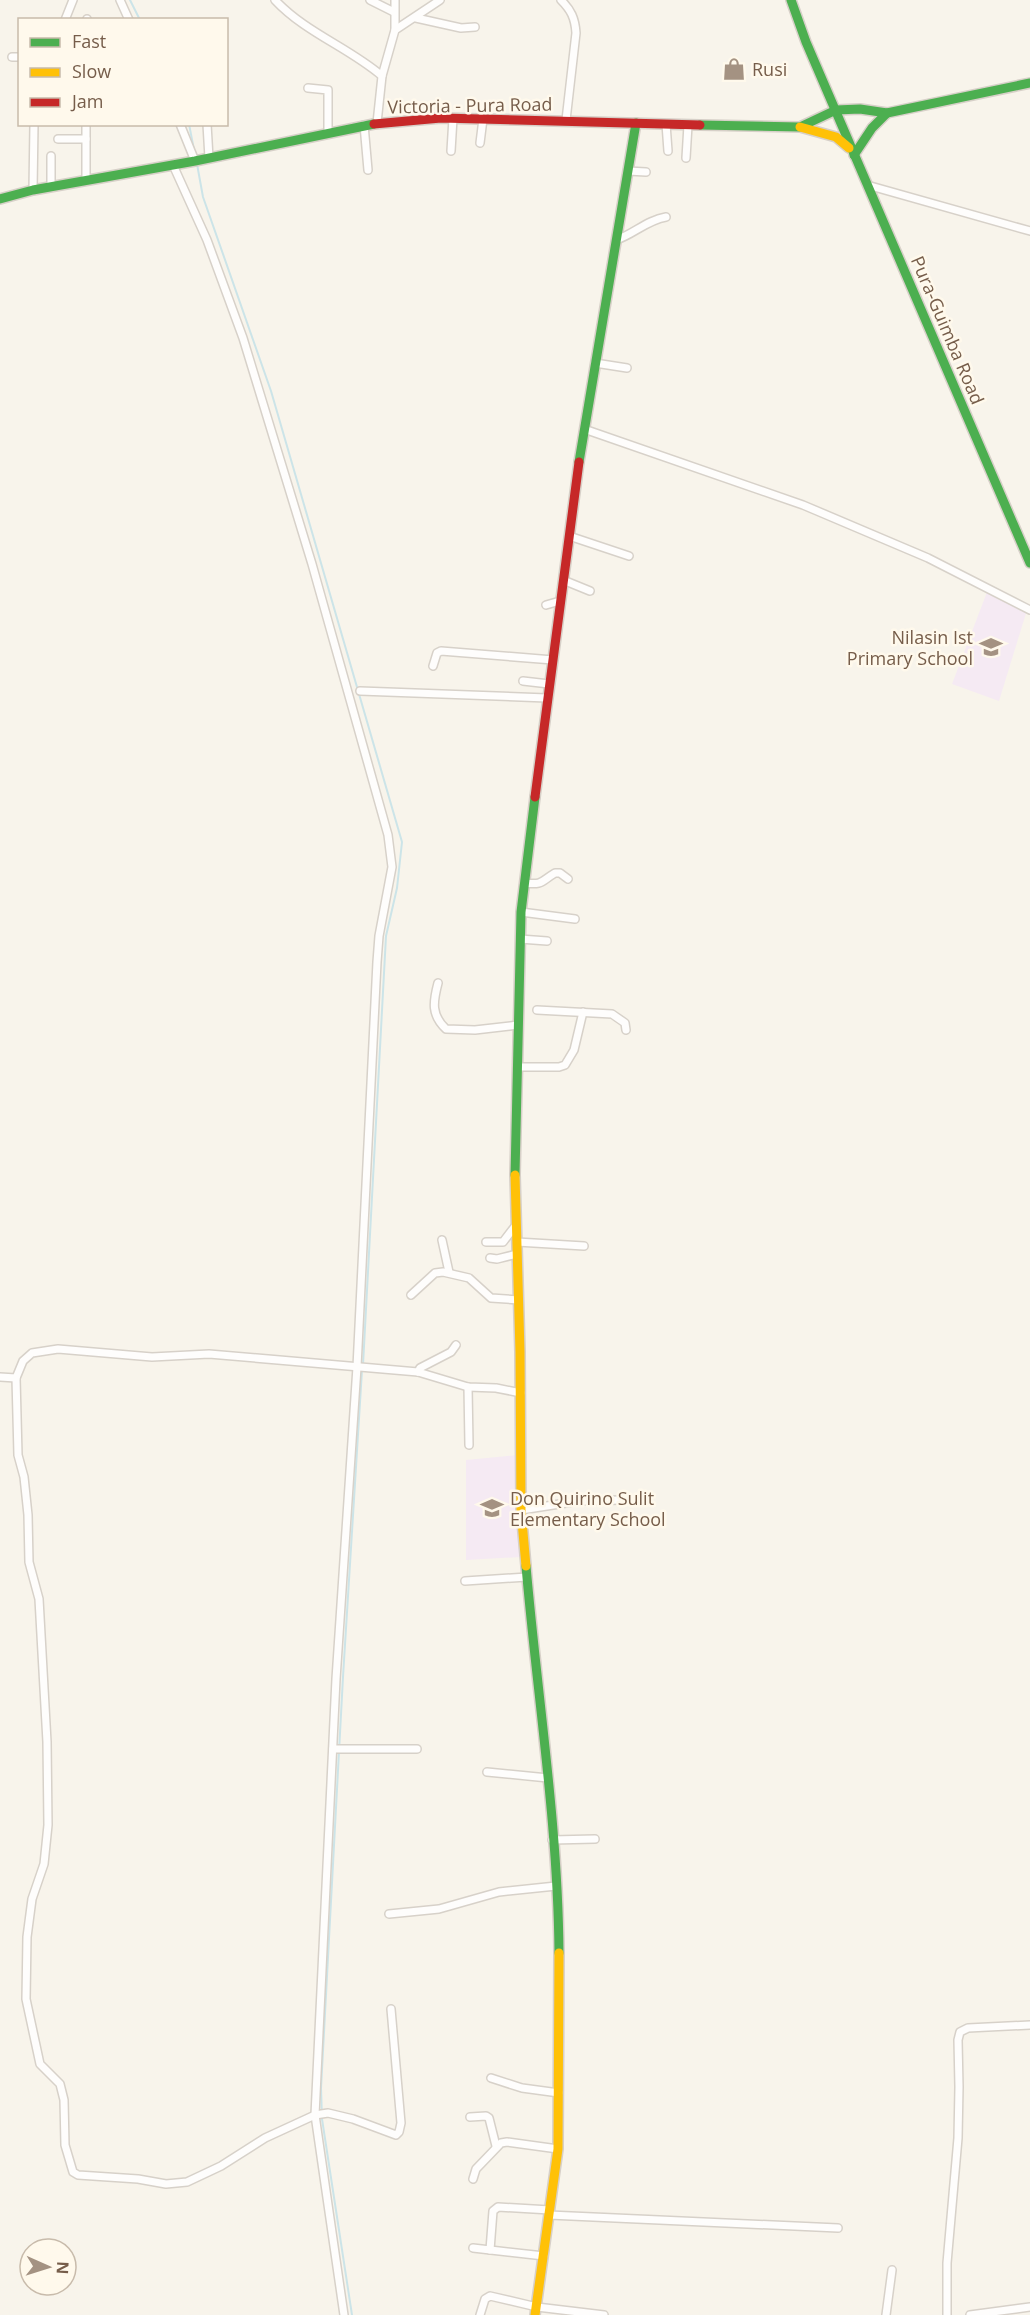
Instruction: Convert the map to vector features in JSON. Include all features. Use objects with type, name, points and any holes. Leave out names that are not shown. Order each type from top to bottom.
[{"type":"street","points":[[66,18],[73,0]]},
{"type":"street","points":[[120,0],[128,18]]},
{"type":"street","points":[[275,0],[303,25],[382,76]]},
{"type":"street","points":[[370,0],[394,12]]},
{"type":"street","points":[[395,30],[440,0]]},
{"type":"street","points":[[561,0],[570,9],[575,21],[576,33],[566,120]]},
{"type":"street","name":"Pura-Guimba Road","points":[[791,0],[806,42],[1030,563]]},
{"type":"street","points":[[377,123],[382,76],[395,30],[395,1]]},
{"type":"street","points":[[416,18],[461,28],[475,27]]},
{"type":"street","points":[[836,110],[860,109],[887,113],[1030,83]]},
{"type":"street","points":[[308,88],[328,90],[328,134]]},
{"type":"street","name":"Victoria - Pura Road","points":[[0,199],[33,190],[195,161],[377,123],[453,118],[776,128],[800,127],[836,110]]},
{"type":"street","points":[[800,127],[836,137],[845,143],[854,155],[872,128],[887,113]]},
{"type":"street","points":[[452,151],[453,118]]},
{"type":"street","points":[[480,143],[483,119]]},
{"type":"street","points":[[536,2311],[558,2149],[559,1916],[548,1778],[521,1510],[515,1165],[521,912],[547,698],[584,429],[636,123]]},
{"type":"street","points":[[666,124],[668,151]]},
{"type":"street","points":[[364,125],[368,170]]},
{"type":"street","points":[[686,158],[688,125]]},
{"type":"street","points":[[33,190],[34,126]]},
{"type":"street","points":[[86,126],[86,181]]},
{"type":"street","points":[[181,126],[195,161]]},
{"type":"street","points":[[207,126],[208,158]]},
{"type":"street","points":[[58,139],[86,139]]},
{"type":"street","points":[[51,156],[51,187]]},
{"type":"street","points":[[173,165],[207,240],[243,338],[328,620],[391,850],[392,867],[377,962],[315,2115],[344,2315]]},
{"type":"street","points":[[628,171],[646,172]]},
{"type":"street","points":[[867,185],[1030,231]]},
{"type":"street","points":[[616,240],[631,235],[657,219],[666,217]]},
{"type":"street","points":[[595,363],[627,368]]},
{"type":"street","points":[[584,429],[803,505],[928,558],[1030,610]]},
{"type":"street","points":[[569,536],[629,556]]},
{"type":"street","points":[[563,580],[590,591]]},
{"type":"street","points":[[546,605],[560,601]]},
{"type":"street","points":[[433,666],[437,653],[441,651],[553,660]]},
{"type":"street","points":[[523,681],[549,684]]},
{"type":"street","points":[[360,691],[547,698]]},
{"type":"street","points":[[524,883],[538,884],[555,873],[560,873],[568,879]]},
{"type":"street","points":[[521,912],[575,919]]},
{"type":"street","points":[[520,939],[547,941]]},
{"type":"street","points":[[438,983],[434,1013],[446,1029],[475,1030],[518,1025]]},
{"type":"street","points":[[537,1010],[612,1014],[625,1023],[626,1030]]},
{"type":"street","points":[[517,1066],[559,1067],[565,1065],[574,1050],[583,1012]]},
{"type":"street","points":[[486,1242],[503,1242],[516,1225]]},
{"type":"street","points":[[442,1240],[449,1272]]},
{"type":"street","points":[[517,1242],[584,1246]]},
{"type":"street","points":[[490,1258],[497,1259],[517,1254]]},
{"type":"street","points":[[411,1295],[435,1273],[449,1272],[469,1278],[491,1298],[519,1300]]},
{"type":"street","points":[[418,1372],[420,1368],[451,1352],[456,1345]]},
{"type":"street","points":[[391,2009],[400,2103],[399,2132],[396,2135],[353,2119],[328,2113],[315,2115],[265,2138],[221,2166],[187,2182],[166,2184],[138,2179],[78,2175],[73,2172],[65,2145],[64,2100],[60,2084],[40,2064],[26,1999],[27,1937],[32,1899],[44,1864],[48,1825],[47,1742],[39,1599],[29,1562],[28,1515],[24,1478],[18,1455],[16,1378],[22,1361],[32,1353],[58,1349],[152,1357],[209,1354],[418,1372],[468,1387],[496,1388],[520,1393]]},
{"type":"street","points":[[0,1377],[16,1378]]},
{"type":"street","points":[[468,1387],[469,1445]]},
{"type":"street","points":[[521,1510],[579,1501],[621,1500]]},
{"type":"street","points":[[465,1581],[527,1577]]},
{"type":"street","points":[[333,1749],[417,1749]]},
{"type":"street","points":[[487,1772],[548,1778]]},
{"type":"street","points":[[552,1840],[595,1839]]},
{"type":"street","points":[[389,1914],[440,1909],[499,1892],[556,1886]]},
{"type":"street","points":[[946,2315],[947,2263],[958,2138],[958,2040],[960,2032],[968,2028],[1030,2025]]},
{"type":"street","points":[[490,2078],[522,2088],[560,2092]]},
{"type":"street","points":[[470,2116],[489,2118],[496,2146]]},
{"type":"street","points":[[473,2179],[476,2169],[496,2146],[507,2142],[558,2149]]},
{"type":"street","points":[[490,2250],[493,2211],[498,2207],[549,2212],[838,2228]]},
{"type":"street","points":[[473,2248],[544,2256]]},
{"type":"street","points":[[886,2315],[892,2270]]},
{"type":"street","points":[[480,2315],[485,2299],[490,2296],[536,2311],[604,2315]]},
{"type":"street","points":[[970,2315],[1030,2307]]},
{"type":"shaded area","name":"Nilasin Ist Primary School","points":[[987,592],[1027,610],[999,701],[952,684]]},
{"type":"shaded area","name":"Don Quirino Sulit Elementary School","points":[[518,1455],[521,1557],[466,1560],[466,1460]]},
{"type":"waterway","points":[[130,0],[139,18]]},
{"type":"waterway","points":[[189,126],[194,150]]},
{"type":"waterway","points":[[197,164],[203,197],[271,391],[402,842],[397,888],[386,936],[363,1365]]},
{"type":"waterway","points":[[352,2315],[322,2119],[321,2088],[362,1370]]},
{"type":"traffic: fast","points":[[791,0],[806,42],[1030,563]]},
{"type":"traffic: fast","points":[[700,125],[800,127],[836,110],[860,109],[887,113],[1030,83]]},
{"type":"traffic: fast","points":[[854,155],[872,128],[887,113]]},
{"type":"traffic: fast","points":[[579,462],[636,123]]},
{"type":"traffic: fast","points":[[0,199],[33,190],[195,161],[374,124]]},
{"type":"traffic: fast","points":[[515,1175],[521,912],[535,797]]},
{"type":"traffic: fast","points":[[526,1566],[551,1807],[559,1953]]},
{"type":"traffic: slow","points":[[800,127],[836,137],[849,148]]},
{"type":"traffic: slow","points":[[515,1175],[520,1352],[521,1510],[526,1566]]},
{"type":"traffic: slow","points":[[535,2315],[558,2149],[559,1953]]},
{"type":"traffic: jam","points":[[374,124],[441,118],[700,125]]},
{"type":"traffic: jam","points":[[535,797],[579,462]]},
{"type":"place","name":"Rusi","points":[[734,69]]},
{"type":"place","name":"Nilasin Ist Primary School","points":[[991,647]]},
{"type":"place","name":"Don Quirino Sulit Elementary School","points":[[492,1508]]}]
